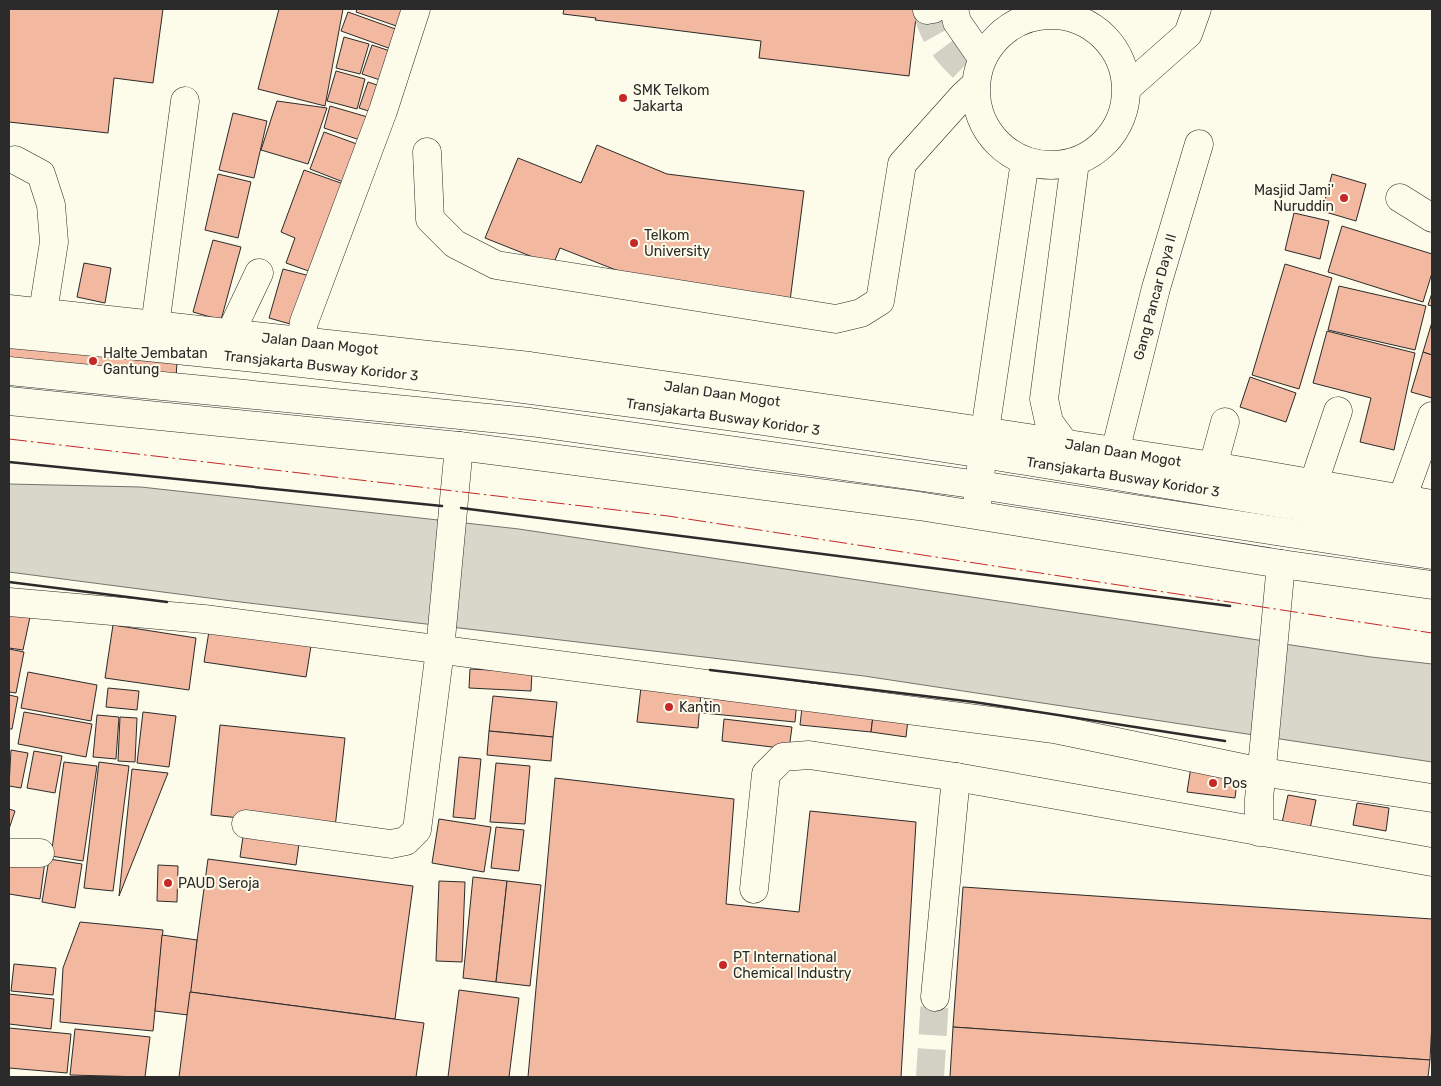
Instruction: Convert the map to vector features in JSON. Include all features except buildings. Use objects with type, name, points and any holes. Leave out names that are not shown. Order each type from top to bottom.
[{"type":"main road","points":[[301,342],[304,322],[384,111],[416,9]]},
{"type":"main road","points":[[954,9],[957,22],[982,58]]},
{"type":"main road","points":[[1127,88],[1188,34],[1197,9]]},
{"type":"main road","points":[[1034,12],[1074,18],[1093,17],[1123,64],[1127,88],[1124,112],[1113,133],[1096,151],[1075,162],[1050,165],[1025,161],[1004,149],[988,131],[978,109],[976,86],[982,58],[995,40],[1012,25],[1034,12]]},
{"type":"main road","points":[[427,152],[430,219],[455,244],[496,265],[836,319],[862,313],[880,301],[902,164],[963,96],[976,86]]},
{"type":"main road","points":[[155,326],[185,101]]},
{"type":"main road","name":"Gang Pancar Daya II","points":[[1115,452],[1156,288],[1199,144]]},
{"type":"main road","points":[[15,160],[41,174],[50,205],[54,242],[43,312]]},
{"type":"main road","points":[[976,514],[984,443],[1025,161]]},
{"type":"main road","points":[[1064,444],[1049,422],[1044,399],[1075,162]]},
{"type":"main road","points":[[1400,198],[1432,218]]},
{"type":"main road","points":[[230,334],[259,273]]},
{"type":"main road","name":"Jalan Daan Mogot","points":[[9,309],[530,366],[984,443],[1064,444],[1213,466],[1313,485],[1432,504]]},
{"type":"main road","name":"Transjakarta Busway Koridor 3","points":[[9,334],[115,343],[984,443],[1432,529]]},
{"type":"main road","points":[[9,371],[530,422],[979,485],[1432,555]]},
{"type":"main road","points":[[9,400],[459,446],[976,514],[1281,564],[1432,585]]},
{"type":"main road","points":[[1313,485],[1338,411]]},
{"type":"main road","points":[[1402,499],[1432,416]]},
{"type":"main road","points":[[1213,466],[1226,422]]},
{"type":"main road","points":[[246,824],[391,844],[406,841],[418,830],[441,642],[459,446]]},
{"type":"main road","points":[[1258,832],[1281,564]]},
{"type":"main road","points":[[9,602],[441,642],[1054,729],[1263,763],[1432,798]]},
{"type":"main road","points":[[754,890],[766,774],[783,757],[809,755],[956,778],[1432,862]]},
{"type":"main road","points":[[935,997],[956,778]]},
{"type":"main road","points":[[9,853],[40,853]]},
{"type":"shaded area","points":[[9,484],[141,487],[519,529],[1371,657],[1432,664],[1432,762],[864,676],[232,601],[9,572]]},
{"type":"tunnel","points":[[927,9],[934,31],[945,49],[976,80]]},
{"type":"tunnel","points":[[930,1077],[935,997]]},
{"type":"wall","points":[[9,462],[442,506]]},
{"type":"wall","points":[[461,508],[1230,606]]},
{"type":"wall","points":[[9,582],[167,602]]},
{"type":"wall","points":[[710,670],[974,702],[1225,741]]},
{"type":"power","points":[[9,439],[668,516],[1432,633]]},
{"type":"place","name":"SMK Telkom Jakarta","points":[[623,98]]},
{"type":"place","name":"Masjid Jami' Nuruddin","points":[[1344,198]]},
{"type":"place","name":"Telkom University","points":[[634,243]]},
{"type":"place","name":"Halte Jembatan Gantung","points":[[93,361]]},
{"type":"place","name":"Kantin","points":[[669,707]]},
{"type":"place","name":"Pos","points":[[1213,783]]},
{"type":"place","name":"PAUD Seroja","points":[[168,883]]},
{"type":"place","name":"PT International Chemical Industry","points":[[723,965]]}]
